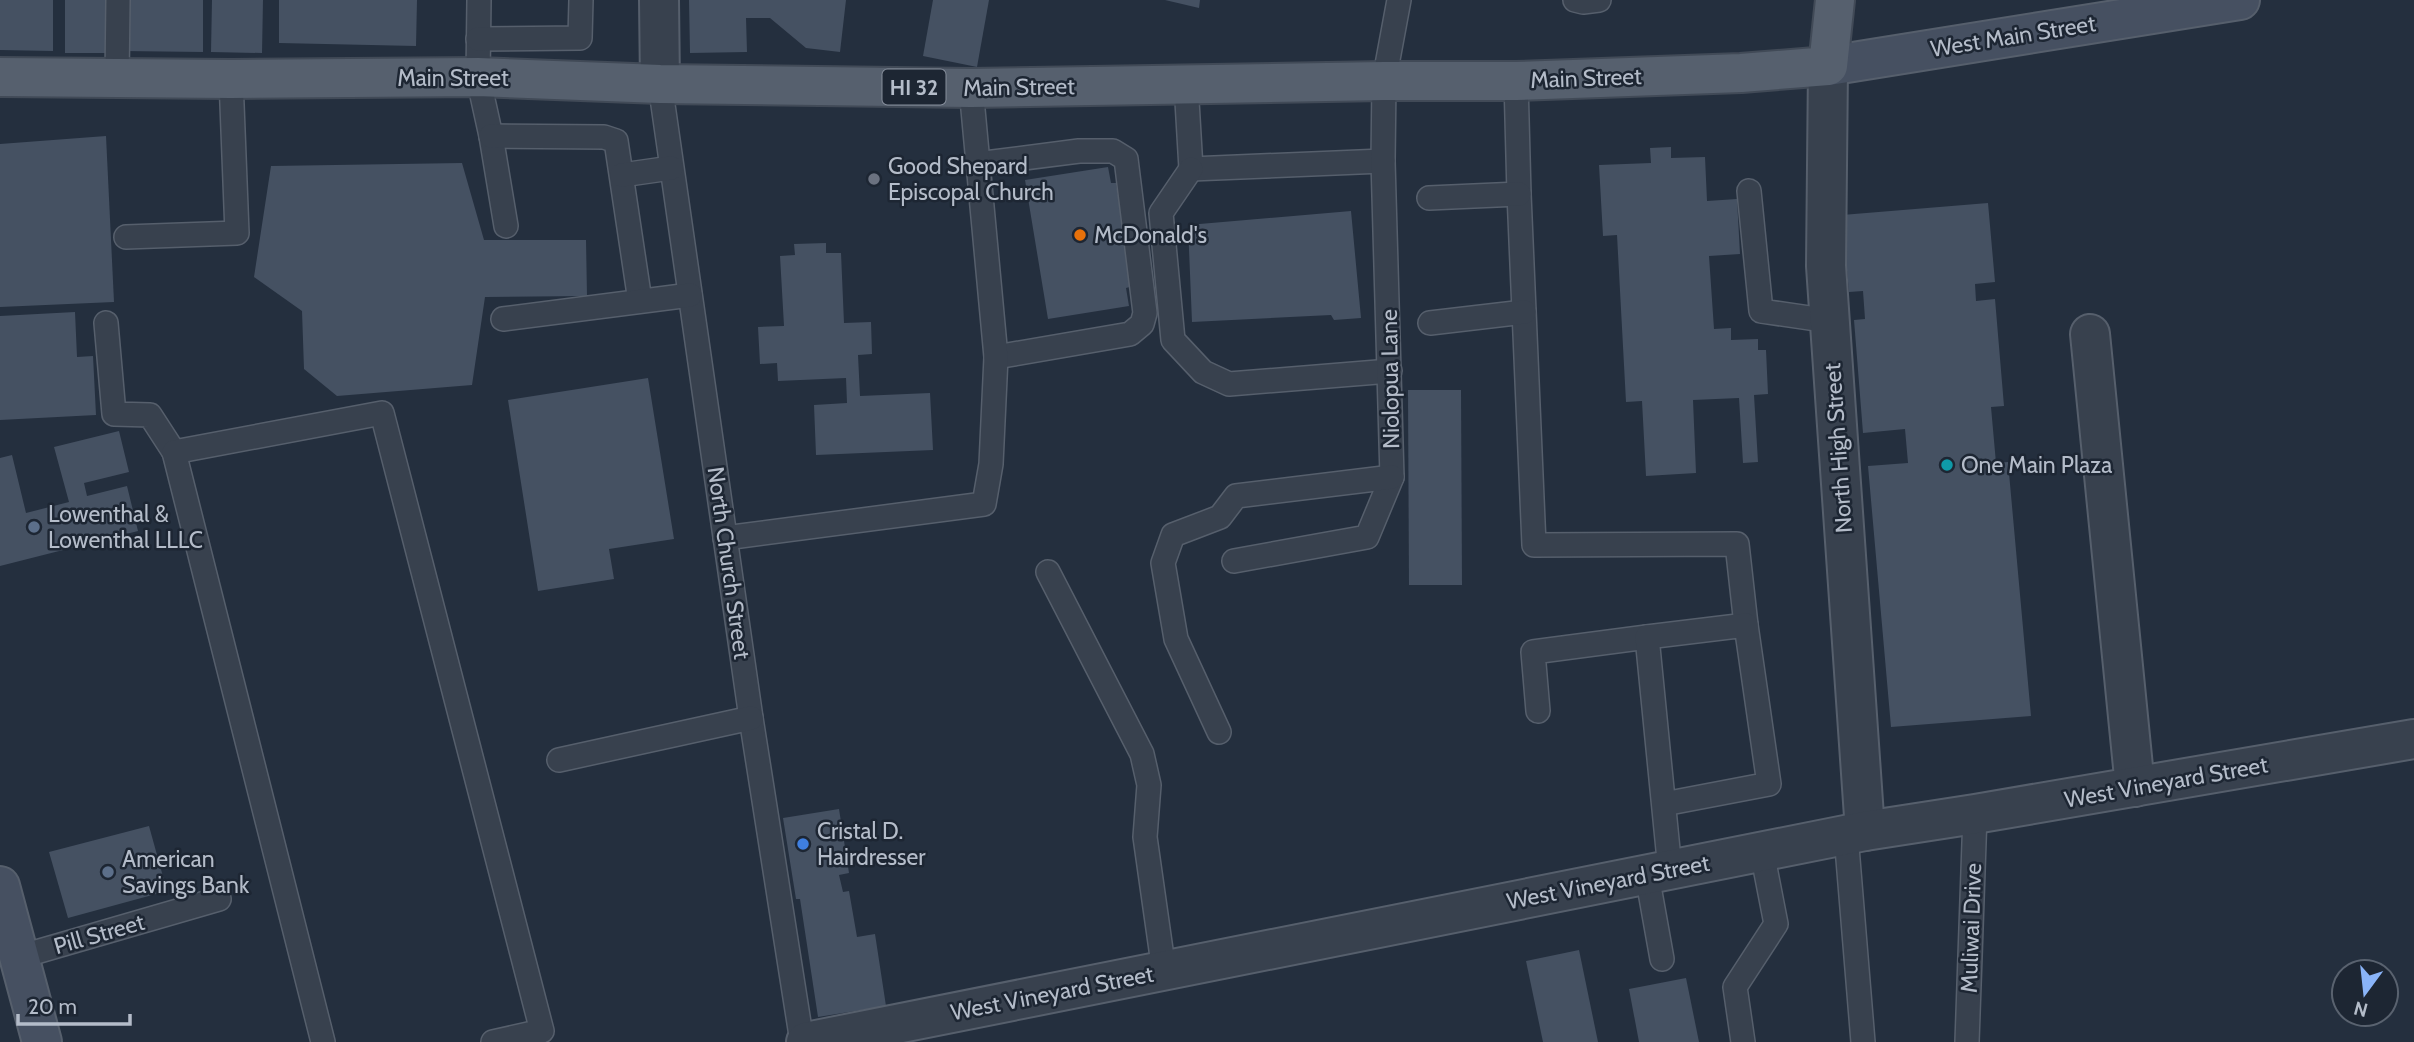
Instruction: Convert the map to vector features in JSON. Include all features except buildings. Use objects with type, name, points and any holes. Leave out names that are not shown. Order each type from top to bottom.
[{"type":"main road","points":[[1828,66],[1835,0]]},
{"type":"main road","name":"Main Street","points":[[0,78],[478,77],[660,84],[971,88],[1516,81],[1741,73],[1828,66]]},
{"type":"street","points":[[659,0],[660,84]]},
{"type":"street","name":"West Main Street","points":[[1828,66],[2240,0]]},
{"type":"street","name":"North High Street","points":[[1828,66],[1826,266],[1856,833]]},
{"type":"street","points":[[2090,334],[2135,787]]},
{"type":"street","name":"West Vineyard Street","points":[[804,1042],[1856,833],[2414,739]]},
{"type":"street","points":[[0,886],[42,1042]]},
{"type":"lane","points":[[117,78],[118,0]]},
{"type":"lane","points":[[478,0],[478,77],[506,226]]},
{"type":"lane","points":[[581,0],[582,80]]},
{"type":"lane","name":"Niolopua Lane","points":[[1234,561],[1367,537],[1392,477],[1383,161],[1384,81],[1399,0]]},
{"type":"lane","points":[[1575,0],[1599,0]]},
{"type":"lane","points":[[478,38],[580,38]]},
{"type":"lane","points":[[126,237],[237,233],[231,79]]},
{"type":"lane","points":[[1516,81],[1534,545],[1737,544],[1769,784],[1664,804]]},
{"type":"lane","name":"North Church Street","points":[[660,84],[751,718],[804,1042]]},
{"type":"lane","points":[[1186,84],[1191,169],[1161,213],[1173,340],[1203,372],[1229,384],[1390,371]]},
{"type":"lane","points":[[725,538],[984,504],[990,464],[996,357],[971,88]]},
{"type":"lane","points":[[491,136],[604,137],[616,141],[640,301]]},
{"type":"lane","points":[[977,164],[1079,151],[1113,151],[1126,159],[1145,313],[1142,324],[1130,334],[996,357]]},
{"type":"lane","points":[[1191,169],[1383,161]]},
{"type":"lane","points":[[622,175],[671,168]]},
{"type":"lane","points":[[1749,191],[1761,311],[1830,321]]},
{"type":"lane","points":[[1429,198],[1519,194]]},
{"type":"lane","points":[[503,319],[690,295]]},
{"type":"lane","points":[[1430,323],[1524,312]]},
{"type":"lane","points":[[106,323],[114,415],[150,415],[174,452],[323,1042]]},
{"type":"lane","points":[[174,452],[382,413],[542,1031],[493,1042]]},
{"type":"lane","points":[[1220,732],[1177,639],[1163,563],[1173,535],[1220,517],[1236,496],[1392,477]]},
{"type":"lane","points":[[1048,572],[1142,754],[1149,785],[1145,837],[1164,971]]},
{"type":"lane","points":[[1538,712],[1533,652],[1746,625]]},
{"type":"lane","points":[[1647,637],[1664,804],[1659,873],[1662,959]]},
{"type":"lane","points":[[559,760],[751,718]]},
{"type":"lane","name":"Muliwai Drive","points":[[1967,1042],[1975,814]]},
{"type":"lane","points":[[1856,833],[1863,1042]]},
{"type":"lane","points":[[1743,1042],[1735,987],[1776,923],[1762,852]]},
{"type":"lane","name":"Pill Street","points":[[19,957],[219,899]]},
{"type":"place","name":"Good Shepard Episcopal Church","points":[[874,179]]},
{"type":"place","name":"McDonald's","points":[[1080,235]]},
{"type":"place","name":"One Main Plaza","points":[[1947,465]]},
{"type":"place","name":"Lowenthal & Lowenthal LLLC","points":[[34,527]]},
{"type":"place","name":"Cristal D. Hairdresser","points":[[803,844]]},
{"type":"place","name":"American Savings Bank","points":[[108,872]]}]
